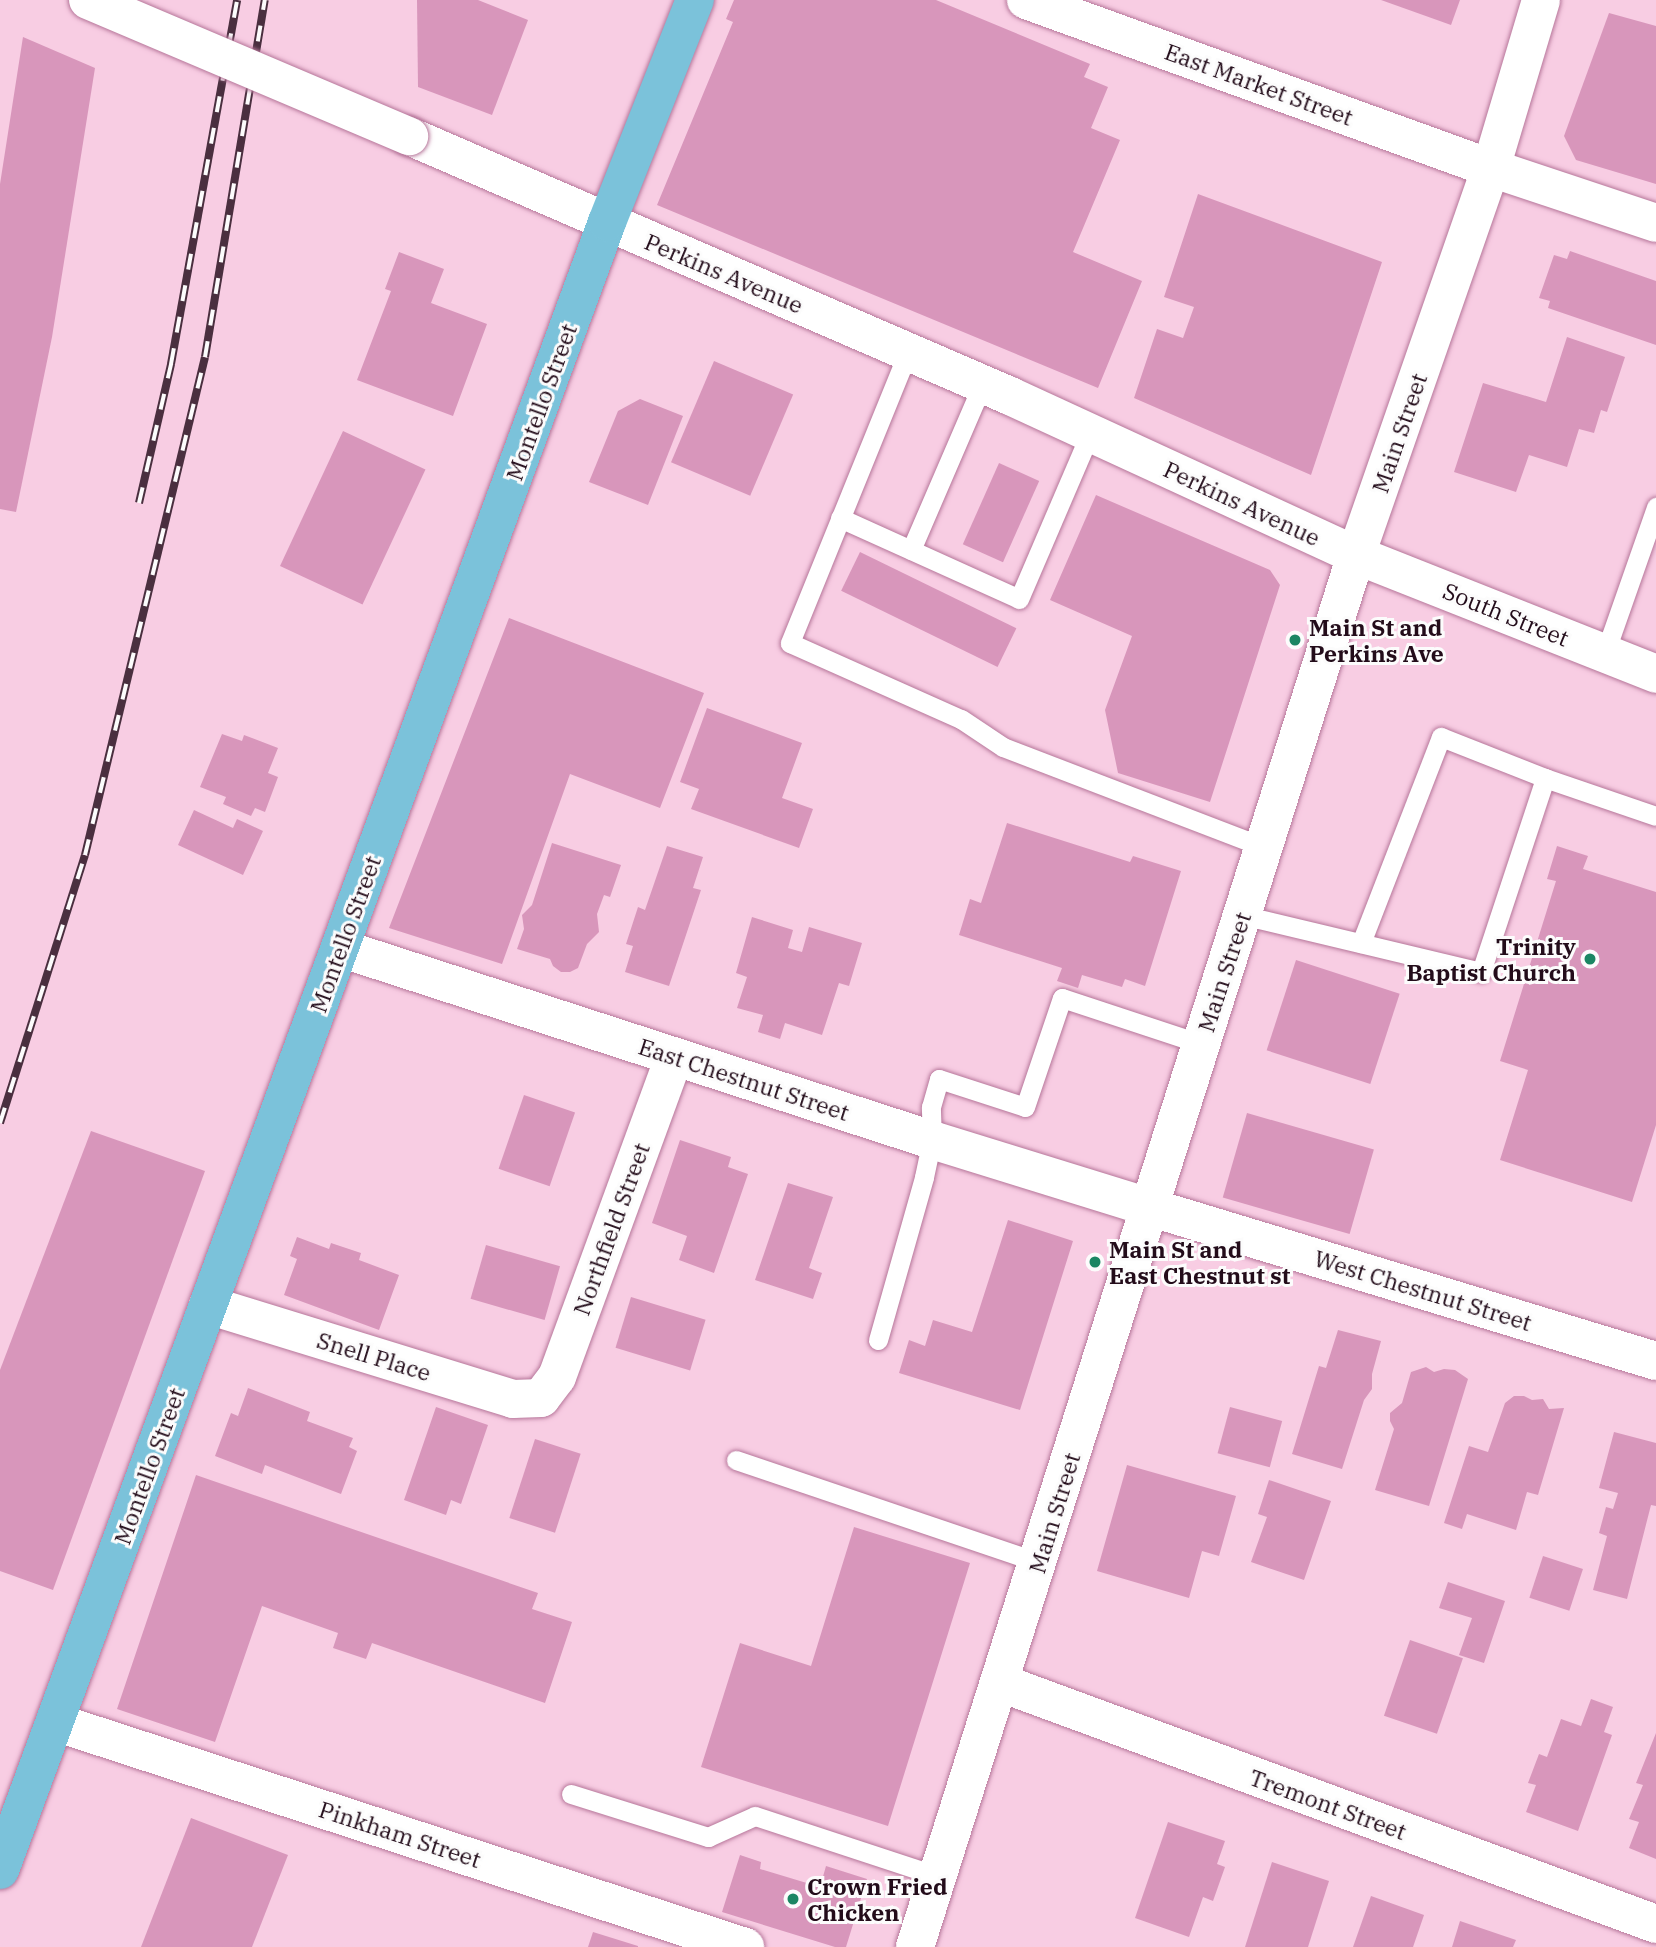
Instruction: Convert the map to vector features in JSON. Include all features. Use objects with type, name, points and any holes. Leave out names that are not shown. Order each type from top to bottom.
[{"type":"main road","name":"Montello Street","points":[[0,1870],[607,222],[695,0]]},
{"type":"street","name":"Perkins Avenue","points":[[88,0],[908,352],[1356,555]]},
{"type":"street","name":"East Market Street","points":[[1026,0],[1491,169],[1656,223]]},
{"type":"street","name":"Main Street","points":[[915,1947],[1356,555],[1491,169],[1541,0]]},
{"type":"street","name":"South Street","points":[[1356,555],[1656,674]]},
{"type":"street","name":"East Chestnut Street","points":[[340,948],[932,1140],[1149,1207]]},
{"type":"street","name":"Northfield Street","points":[[541,1398],[557,1377],[674,1057]]},
{"type":"street","name":"West Chestnut Street","points":[[1149,1207],[1656,1361]]},
{"type":"street","name":"Snell Place","points":[[208,1305],[513,1399],[541,1398]]},
{"type":"street","name":"Tremont Street","points":[[1000,1684],[1656,1924]]},
{"type":"street","name":"Pinkham Street","points":[[55,1722],[745,1947]]},
{"type":"lane","points":[[908,352],[790,643],[961,719],[1003,747],[1264,846]]},
{"type":"lane","points":[[911,550],[982,385]]},
{"type":"lane","points":[[840,518],[1019,599],[1090,433]]},
{"type":"lane","points":[[1605,653],[1656,507]]},
{"type":"lane","points":[[1361,943],[1441,737],[1545,778],[1656,816]]},
{"type":"lane","points":[[1242,915],[1481,972],[1545,778]]},
{"type":"lane","points":[[878,1340],[932,1140],[931,1107],[939,1079],[1025,1107],[1062,998],[1201,1044]]},
{"type":"lane","points":[[736,1460],[1038,1562]]},
{"type":"lane","points":[[571,1794],[708,1837],[755,1816],[938,1876]]},
{"type":"building","points":[[417,0],[478,0],[528,20],[492,115],[418,87]]},
{"type":"building","points":[[734,0],[936,0],[1090,64],[1084,77],[1108,87],[1091,128],[1120,140],[1073,252],[1142,281],[1098,388],[657,205],[733,22],[726,19]]},
{"type":"building","points":[[1381,0],[1460,0],[1451,25]]},
{"type":"building","points":[[1609,13],[1656,26],[1656,184],[1576,160],[1564,136]]},
{"type":"building","points":[[23,37],[95,68],[52,337],[16,512],[0,509],[0,184]]},
{"type":"building","points":[[1198,194],[1382,262],[1311,475],[1134,398],[1157,329],[1183,338],[1194,307],[1164,297]]},
{"type":"building","points":[[1570,251],[1656,281],[1656,345],[1548,308],[1550,301],[1539,298],[1554,255],[1567,259]]},
{"type":"building","points":[[399,252],[444,269],[431,303],[487,324],[453,416],[357,380],[391,291],[385,289]]},
{"type":"building","points":[[1567,337],[1625,357],[1607,412],[1601,410],[1594,433],[1579,429],[1567,467],[1529,455],[1516,492],[1454,472],[1483,383],[1546,402]]},
{"type":"building","points":[[714,361],[793,395],[750,496],[671,462]]},
{"type":"building","points":[[640,399],[683,416],[648,505],[589,482],[618,411]]},
{"type":"building","points":[[343,431],[425,469],[363,604],[280,566]]},
{"type":"building","points":[[999,463],[1039,481],[1003,562],[963,544]]},
{"type":"building","points":[[1096,495],[1270,570],[1280,585],[1210,802],[1118,773],[1105,710],[1132,636],[1050,600]]},
{"type":"building","points":[[860,552],[1016,628],[998,667],[841,591]]},
{"type":"building","points":[[509,618],[704,693],[660,808],[570,774],[502,964],[389,928]]},
{"type":"building","points":[[707,708],[802,743],[782,798],[813,809],[799,848],[691,809],[699,789],[680,782]]},
{"type":"building","points":[[222,734],[242,741],[244,735],[278,748],[268,773],[278,777],[265,812],[255,808],[251,816],[223,804],[226,797],[200,787]]},
{"type":"building","points":[[194,810],[233,828],[237,819],[263,831],[243,875],[178,845]]},
{"type":"building","points":[[1007,823],[1130,862],[1133,856],[1181,871],[1145,986],[1125,979],[1122,987],[1082,975],[1078,988],[1057,981],[1062,968],[959,935],[970,899],[981,903]]},
{"type":"building","points":[[552,843],[621,865],[610,897],[604,895],[597,914],[599,932],[587,944],[578,968],[570,972],[561,972],[553,966],[550,959],[517,949],[524,929],[522,915],[532,905]]},
{"type":"building","points":[[667,846],[703,857],[693,888],[701,890],[669,986],[625,972],[633,946],[626,944],[638,907],[645,910]]},
{"type":"building","points":[[1557,846],[1588,856],[1583,869],[1656,892],[1656,1125],[1632,1202],[1500,1160],[1528,1070],[1500,1061],[1556,881],[1547,879]]},
{"type":"building","points":[[752,917],[793,930],[788,948],[802,952],[809,927],[862,943],[849,986],[839,983],[822,1035],[785,1023],[780,1039],[758,1032],[763,1015],[737,1008],[747,977],[736,973]]},
{"type":"building","points":[[1296,960],[1400,994],[1370,1084],[1267,1050]]},
{"type":"building","points":[[524,1095],[575,1113],[550,1186],[499,1169]]},
{"type":"building","points":[[1247,1113],[1374,1149],[1350,1234],[1223,1198]]},
{"type":"building","points":[[91,1131],[205,1171],[53,1590],[0,1571],[0,1370]]},
{"type":"building","points":[[680,1140],[731,1157],[728,1167],[748,1174],[714,1273],[679,1260],[687,1236],[652,1223]]},
{"type":"building","points":[[788,1183],[833,1197],[809,1268],[822,1273],[813,1299],[755,1280]]},
{"type":"building","points":[[1008,1220],[1073,1241],[1020,1410],[899,1373],[909,1340],[925,1346],[933,1320],[972,1332]]},
{"type":"building","points":[[297,1237],[329,1249],[331,1243],[361,1253],[359,1260],[399,1275],[379,1330],[284,1295],[297,1259],[290,1256]]},
{"type":"building","points":[[486,1245],[560,1266],[545,1320],[471,1299]]},
{"type":"building","points":[[631,1297],[706,1320],[690,1370],[616,1348]]},
{"type":"building","points":[[1338,1330],[1381,1341],[1372,1374],[1372,1389],[1364,1400],[1342,1469],[1292,1454],[1319,1366],[1326,1368]]},
{"type":"building","points":[[1426,1367],[1434,1372],[1455,1370],[1468,1379],[1429,1506],[1375,1490],[1394,1429],[1390,1413],[1402,1403],[1411,1372]]},
{"type":"building","points":[[248,1388],[310,1412],[307,1421],[353,1438],[349,1447],[357,1451],[341,1494],[265,1465],[262,1474],[215,1456],[231,1413],[238,1416]]},
{"type":"building","points":[[1514,1396],[1524,1396],[1532,1400],[1543,1399],[1549,1409],[1564,1408],[1538,1495],[1527,1492],[1516,1530],[1467,1514],[1462,1529],[1444,1523],[1469,1446],[1488,1452],[1505,1403]]},
{"type":"building","points":[[436,1407],[488,1425],[461,1504],[451,1500],[446,1515],[404,1500]]},
{"type":"building","points":[[1230,1407],[1282,1421],[1270,1467],[1218,1453]]},
{"type":"building","points":[[1614,1432],[1656,1443],[1656,1506],[1651,1505],[1627,1599],[1593,1590],[1607,1536],[1599,1533],[1606,1507],[1613,1509],[1618,1493],[1599,1488]]},
{"type":"building","points":[[535,1439],[581,1454],[555,1533],[509,1518]]},
{"type":"building","points":[[1127,1465],[1236,1496],[1219,1556],[1202,1551],[1189,1598],[1097,1571]]},
{"type":"building","points":[[196,1475],[538,1593],[532,1609],[572,1622],[545,1703],[372,1643],[366,1659],[333,1648],[338,1633],[262,1606],[215,1742],[117,1709]]},
{"type":"building","points":[[1269,1480],[1331,1501],[1304,1580],[1251,1562],[1267,1517],[1258,1514]]},
{"type":"building","points":[[854,1527],[970,1563],[888,1826],[701,1767],[740,1643],[811,1666]]},
{"type":"building","points":[[1543,1556],[1583,1569],[1569,1611],[1529,1598]]},
{"type":"building","points":[[1448,1582],[1505,1601],[1484,1663],[1459,1655],[1472,1618],[1439,1608]]},
{"type":"building","points":[[1410,1640],[1463,1658],[1437,1734],[1384,1716]]},
{"type":"building","points":[[1591,1699],[1613,1707],[1604,1732],[1612,1735],[1578,1831],[1526,1812],[1536,1785],[1528,1783],[1539,1754],[1547,1757],[1561,1719],[1581,1726]]},
{"type":"building","points":[[1656,1733],[1656,1859],[1629,1848],[1639,1822],[1629,1819],[1643,1785],[1636,1783]]},
{"type":"building","points":[[191,1818],[288,1855],[252,1947],[141,1947]]},
{"type":"building","points":[[1168,1822],[1225,1841],[1217,1864],[1225,1867],[1213,1901],[1203,1897],[1189,1937],[1135,1918]]},
{"type":"building","name":"Crown Fried Chicken","points":[[740,1855],[761,1862],[760,1869],[820,1887],[826,1866],[867,1879],[846,1947],[835,1947],[722,1912]]},
{"type":"building","points":[[1272,1862],[1329,1881],[1308,1947],[1245,1947]]},
{"type":"building","points":[[1371,1896],[1424,1915],[1413,1947],[1353,1947]]},
{"type":"building","points":[[1460,1921],[1516,1940],[1513,1947],[1452,1947]]},
{"type":"building","points":[[593,1932],[638,1946],[638,1947],[588,1947]]},
{"type":"railway","points":[[139,503],[171,364],[237,0]]},
{"type":"railway","points":[[0,1123],[85,855],[205,357],[265,0]]},
{"type":"place","name":"Main St and Perkins Ave","points":[[1295,640]]},
{"type":"place","name":"Trinity Baptist Church","points":[[1590,959]]},
{"type":"place","name":"Main St and East Chestnut st","points":[[1095,1262]]},
{"type":"place","name":"Crown Fried Chicken","points":[[793,1899]]}]
